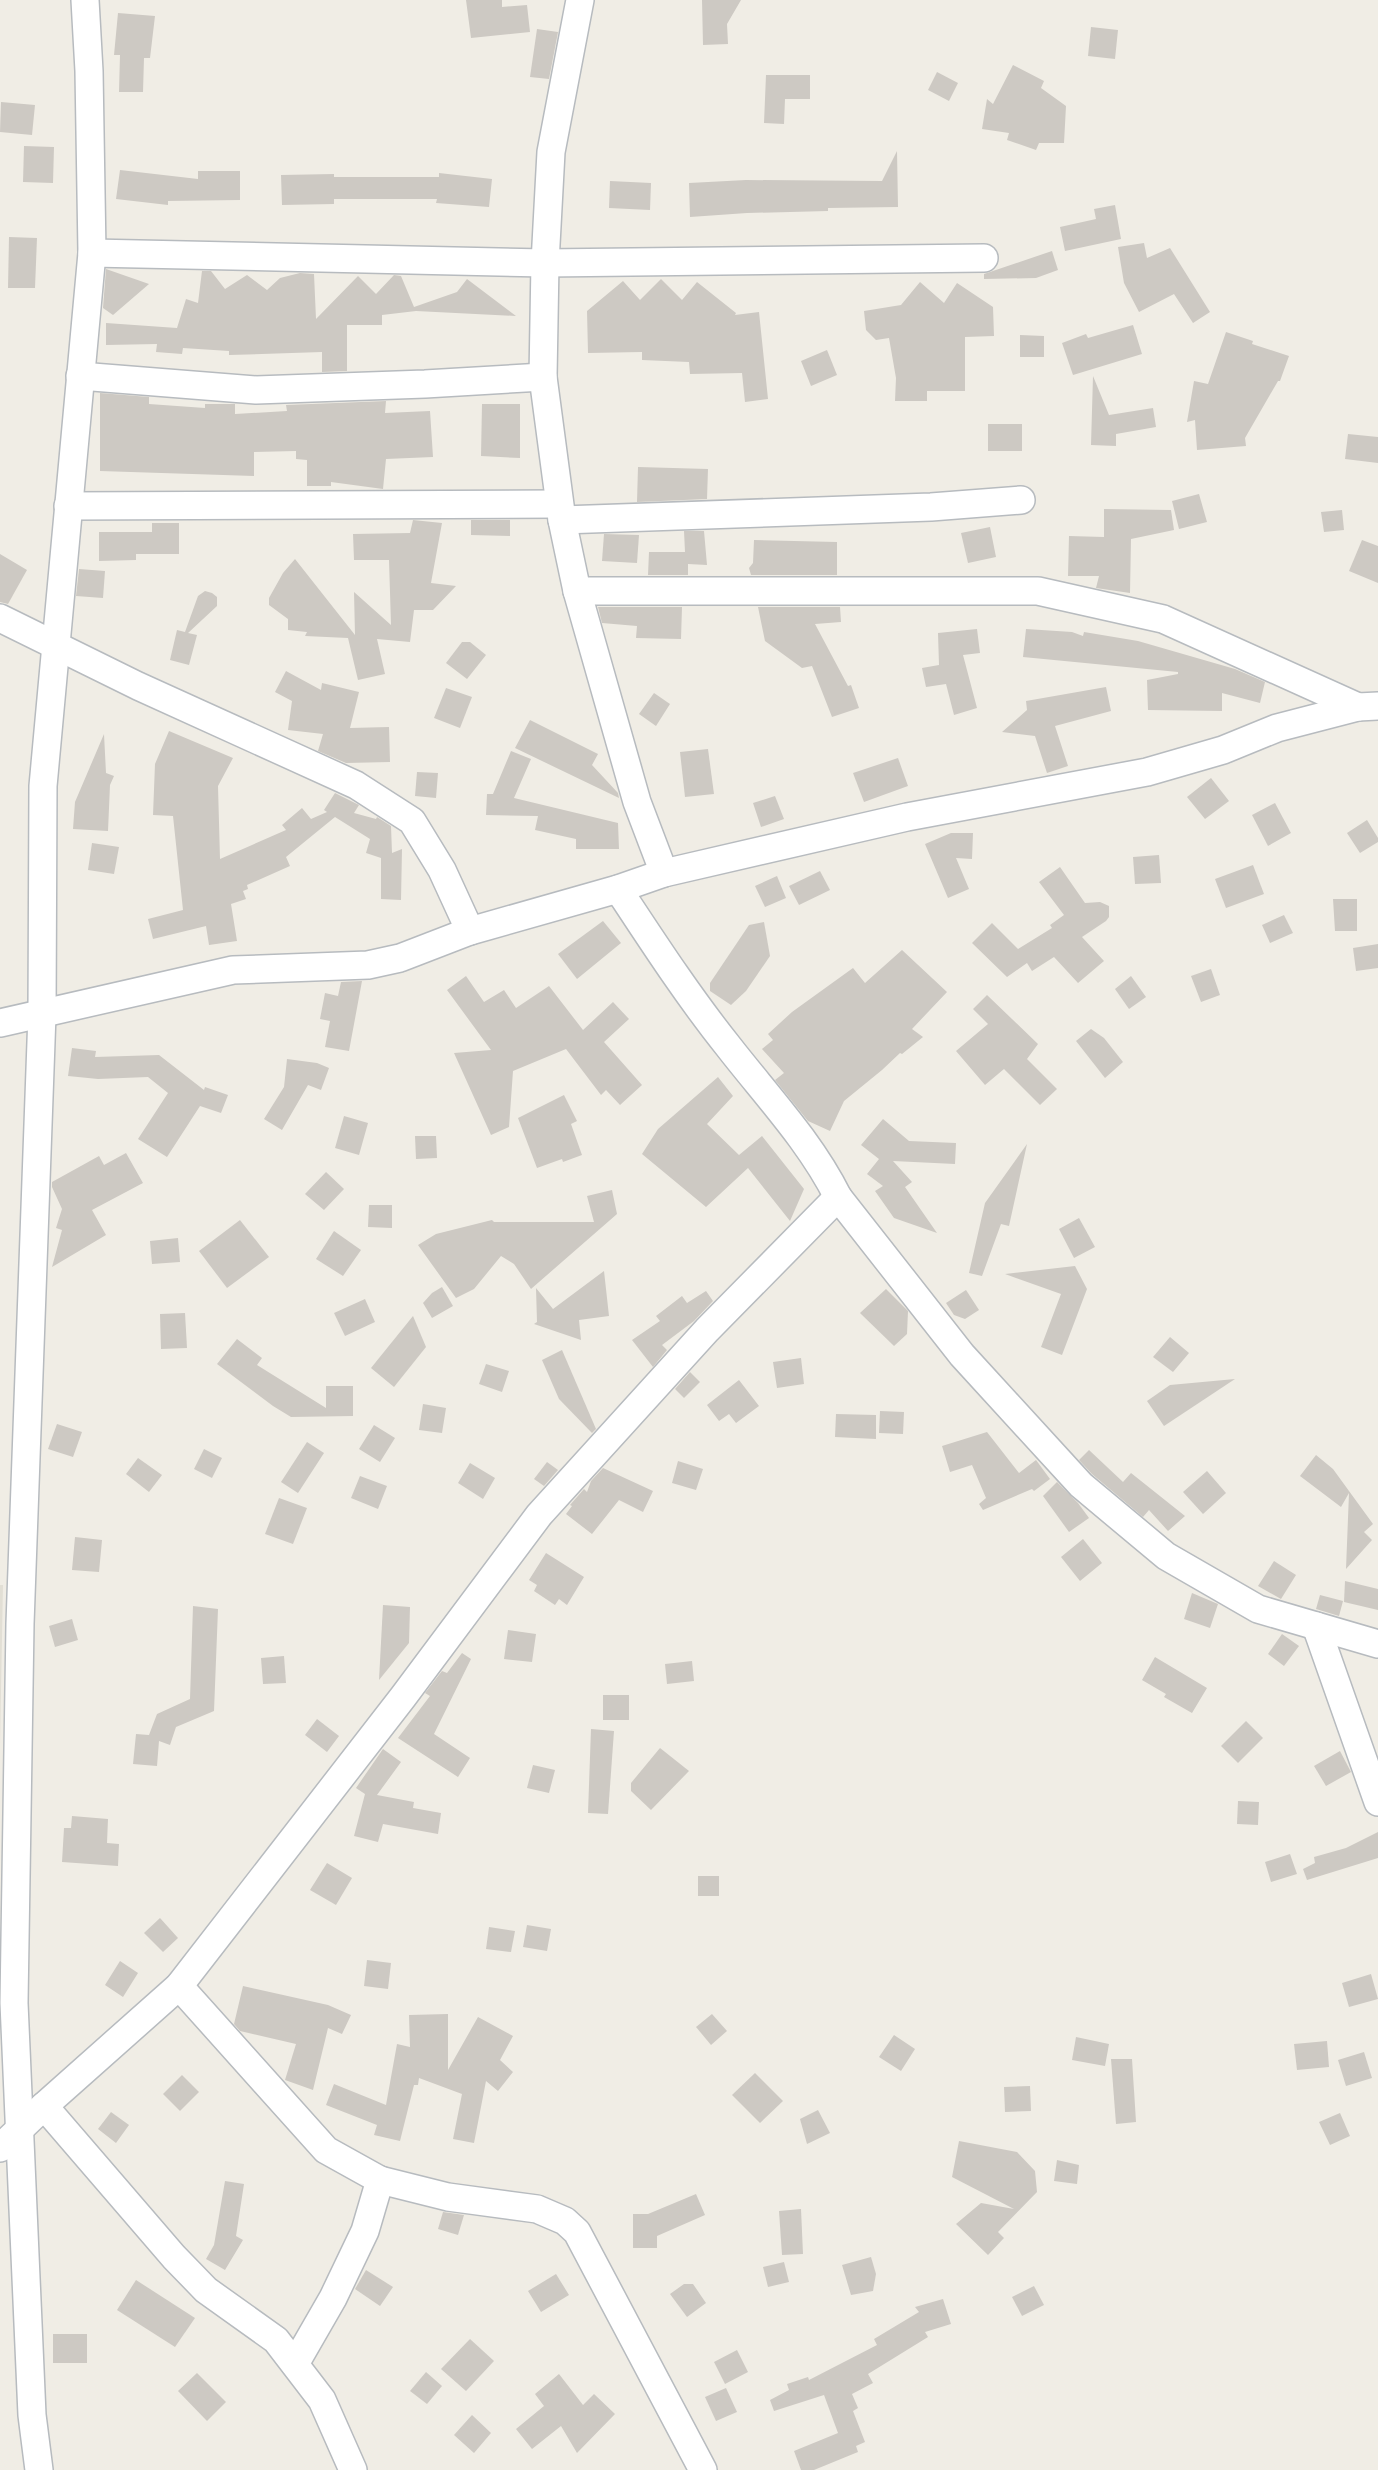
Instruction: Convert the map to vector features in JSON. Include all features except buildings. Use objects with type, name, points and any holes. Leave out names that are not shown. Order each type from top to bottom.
[{"type":"street","points":[[39,2470],[32,2415],[9,2140],[14,2004],[20,1624],[42,1014],[43,786],[92,253],[89,71],[85,0]]},
{"type":"street","points":[[580,0],[551,152],[544,263],[543,377],[560,512],[577,591],[637,802],[664,873]]},
{"type":"street","points":[[92,253],[544,263],[984,258]]},
{"type":"street","points":[[80,376],[256,390],[543,377]]},
{"type":"street","points":[[68,506],[560,512],[931,507],[1021,500]]},
{"type":"street","points":[[577,591],[1038,591],[1163,618],[1368,707]]},
{"type":"street","points":[[0,618],[138,686],[356,785],[411,821],[442,870],[470,931]]},
{"type":"street","points":[[0,1023],[233,970],[368,965],[400,958],[470,931],[618,889],[664,873],[907,817],[1147,772],[1223,750],[1277,728],[1368,707]]},
{"type":"street","points":[[618,889],[663,958],[727,1045],[789,1120],[826,1173],[838,1197],[962,1355],[1081,1485],[1166,1556],[1258,1609],[1378,1644]]},
{"type":"street","points":[[9,2140],[179,1986],[403,1697],[539,1515],[707,1330],[838,1197]]},
{"type":"street","points":[[1316,1626],[1378,1802]]},
{"type":"street","points":[[179,1986],[326,2150],[380,2180],[448,2197],[537,2209],[565,2221],[577,2232],[703,2470]]},
{"type":"street","points":[[44,2106],[174,2257],[206,2290],[276,2340],[322,2400],[353,2470]]},
{"type":"street","points":[[295,2364],[333,2298],[365,2231],[380,2180]]},
{"type":"shaded area","points":[[0,1585],[3,1585],[0,1744]]}]
